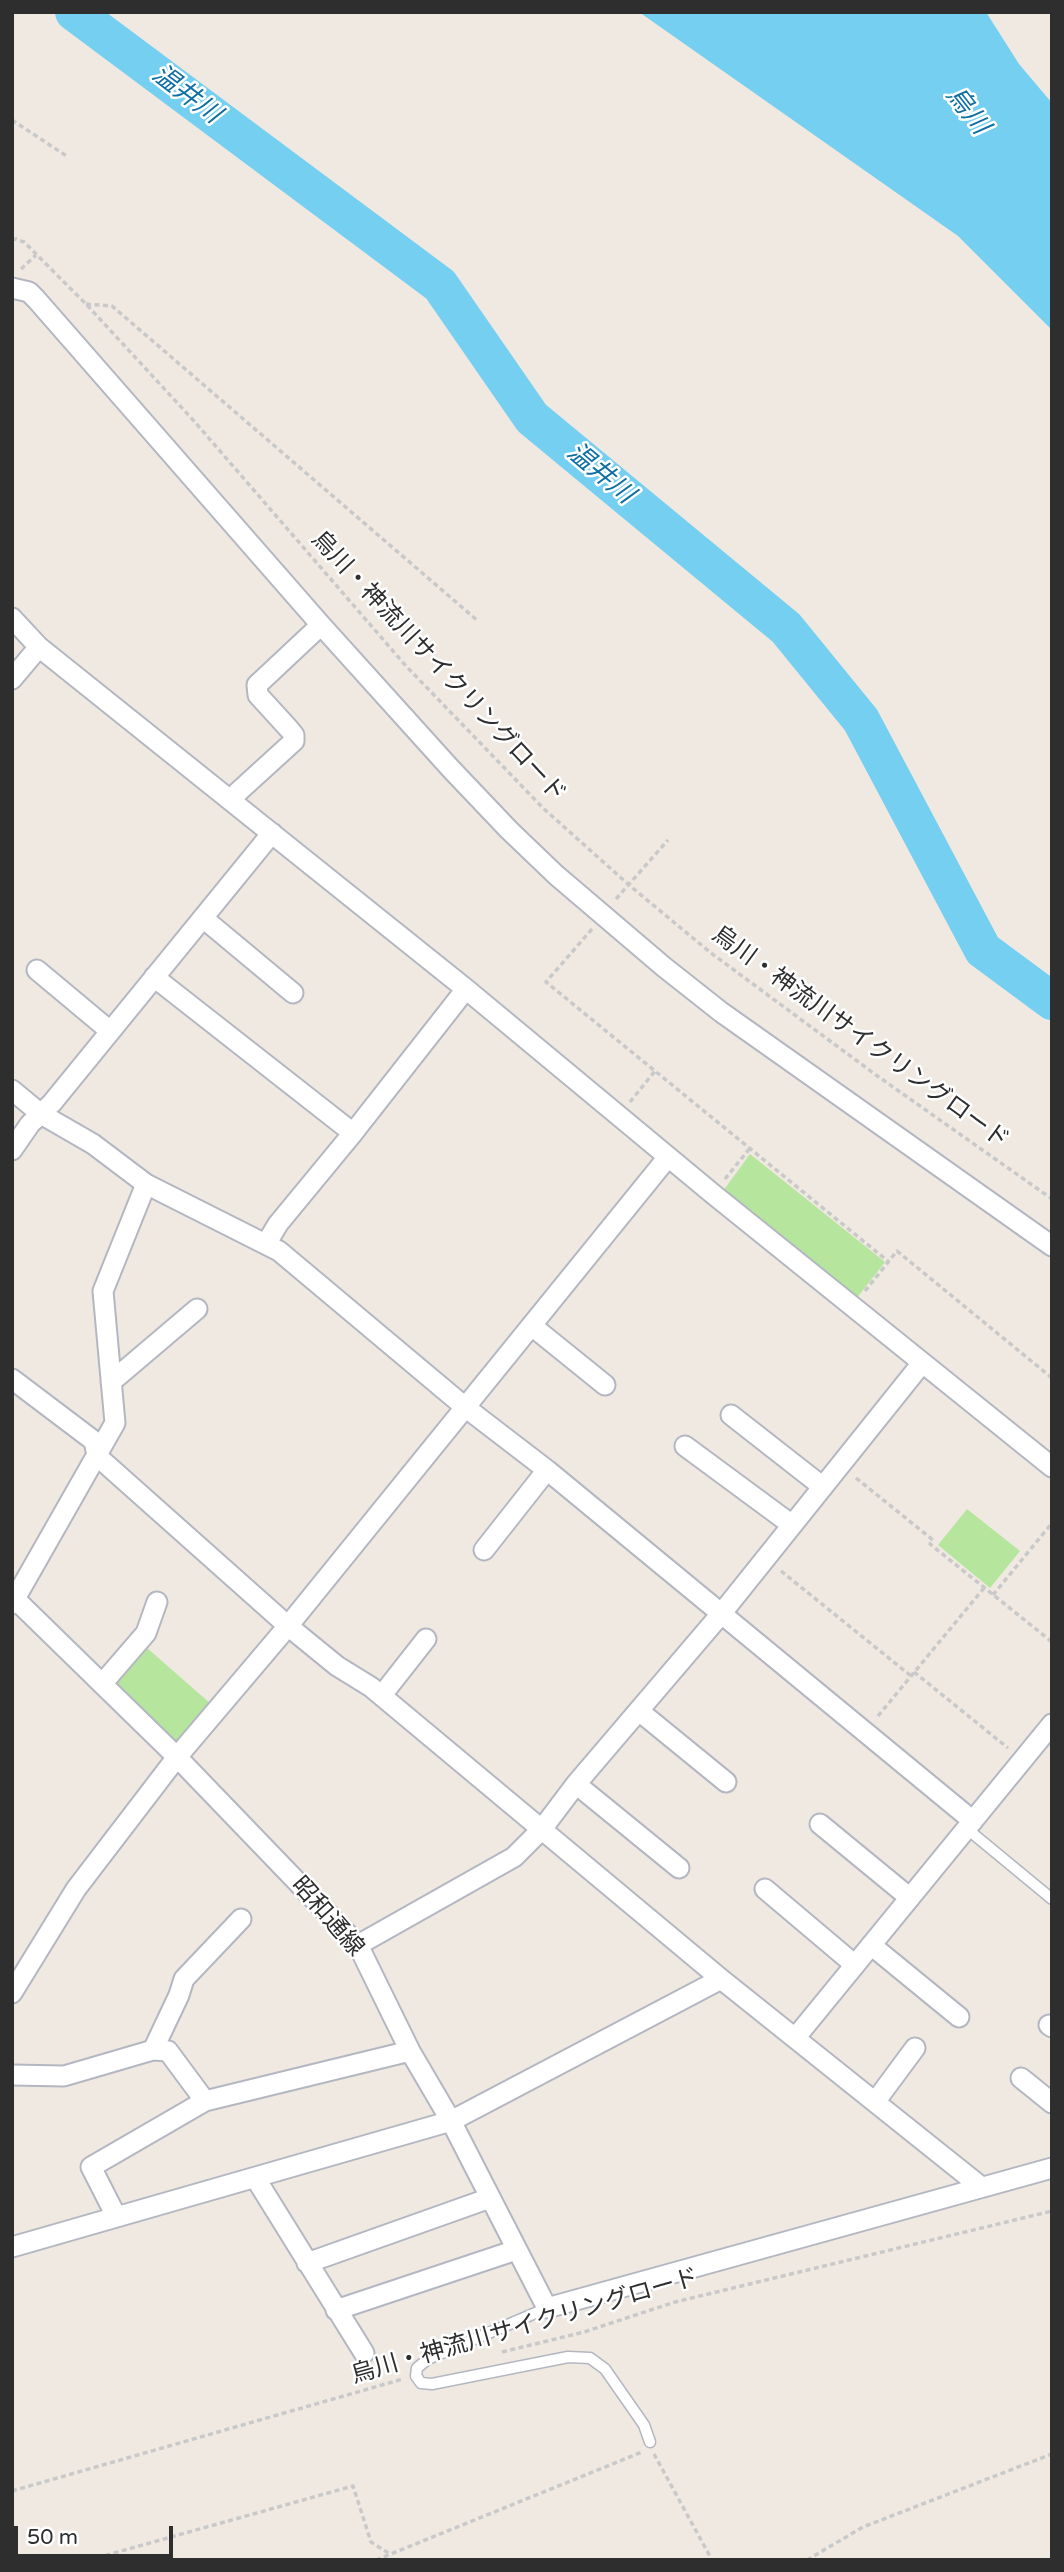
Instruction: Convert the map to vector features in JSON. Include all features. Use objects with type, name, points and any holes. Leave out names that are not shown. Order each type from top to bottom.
[{"type":"street","points":[[12,288],[29,292],[36,299],[321,625],[509,830],[602,916],[721,1012],[1052,1245]]},
{"type":"street","points":[[12,618],[39,647],[467,989],[713,1194],[1052,1467]]},
{"type":"street","points":[[232,801],[294,741],[294,735],[258,695],[257,685],[321,625]]},
{"type":"street","points":[[12,679],[39,647]]},
{"type":"street","points":[[12,1150],[30,1124],[272,833]]},
{"type":"street","points":[[202,918],[293,993]]},
{"type":"street","points":[[37,970],[110,1031]]},
{"type":"street","points":[[154,977],[353,1133]]},
{"type":"street","points":[[266,1244],[278,1224],[467,989]]},
{"type":"street","points":[[12,1090],[41,1114],[93,1144],[146,1184],[279,1251],[465,1407],[547,1470],[721,1614],[970,1825]]},
{"type":"street","points":[[12,1993],[76,1889],[177,1757],[288,1626],[668,1157]]},
{"type":"street","points":[[13,1599],[115,1423],[103,1291],[146,1184]]},
{"type":"street","points":[[111,1382],[197,1309]]},
{"type":"street","points":[[532,1326],[605,1385]]},
{"type":"street","points":[[358,1945],[514,1857],[542,1829],[576,1784],[766,1559],[922,1363]]},
{"type":"street","points":[[12,1379],[94,1441],[97,1457],[288,1626],[337,1666],[382,1695],[721,1979],[980,2186]]},
{"type":"street","points":[[731,1415],[823,1487]]},
{"type":"street","points":[[685,1446],[792,1525]]},
{"type":"street","points":[[484,1550],[547,1470]]},
{"type":"street","name":"昭和通線","points":[[13,1599],[177,1757],[358,1945],[410,2051],[451,2121],[547,2308]]},
{"type":"street","points":[[102,1684],[146,1633],[157,1602]]},
{"type":"street","points":[[382,1695],[426,1639]]},
{"type":"street","points":[[639,1711],[726,1782]]},
{"type":"street","points":[[796,2037],[1051,1725]]},
{"type":"street","points":[[576,1784],[680,1868]]},
{"type":"street","points":[[820,1824],[910,1898]]},
{"type":"street","points":[[765,1889],[855,1965]]},
{"type":"street","points":[[153,2050],[184,1979],[240,1919]]},
{"type":"street","points":[[871,1945],[959,2017]]},
{"type":"street","points":[[12,2247],[451,2121],[721,1979]]},
{"type":"street","points":[[875,2102],[915,2048]]},
{"type":"street","points":[[12,2075],[64,2076],[153,2050],[168,2051],[205,2101]]},
{"type":"street","points":[[116,2216],[91,2167],[205,2101],[410,2051]]},
{"type":"street","points":[[1021,2078],[1052,2104]]},
{"type":"street","points":[[547,2308],[1052,2168]]},
{"type":"street","points":[[256,2179],[364,2353]]},
{"type":"street","points":[[307,2263],[490,2198]]},
{"type":"street","points":[[336,2310],[516,2250]]},
{"type":"lane","points":[[970,1825],[1052,1899]]},
{"type":"lane","points":[[547,2308],[428,2359],[417,2368],[416,2376],[421,2382],[432,2384],[568,2357],[590,2358],[605,2369],[644,2425],[650,2442]]},
{"type":"path","points":[[12,120],[68,157]]},
{"type":"path","name":"烏川・神流川サイクリングロード","points":[[13,238],[24,242],[86,304],[194,421],[406,666],[543,808],[627,887],[783,1006],[1052,1199]]},
{"type":"path","points":[[21,268],[36,255]]},
{"type":"path","points":[[86,304],[112,306],[478,621]]},
{"type":"path","points":[[627,887],[668,840]]},
{"type":"path","points":[[595,925],[546,982],[889,1262]]},
{"type":"path","points":[[619,1116],[655,1071]]},
{"type":"path","points":[[713,1194],[750,1148]]},
{"type":"path","points":[[853,1307],[897,1251],[1052,1378]]},
{"type":"path","points":[[840,1465],[933,1540],[929,1544],[1052,1642]]},
{"type":"path","points":[[993,1595],[1052,1523]]},
{"type":"path","points":[[766,1559],[1023,1760]]},
{"type":"path","points":[[875,1720],[984,1588]]},
{"type":"path","name":"烏川・神流川サイクリングロード","points":[[490,2356],[584,2332],[675,2302],[1052,2211]]},
{"type":"path","name":"烏川・神流川サイクリングロード","points":[[12,2491],[416,2376]]},
{"type":"path","points":[[376,2560],[642,2451],[650,2442]]},
{"type":"path","points":[[650,2442],[712,2560]]},
{"type":"path","points":[[807,2560],[863,2527],[1052,2454]]},
{"type":"path","points":[[89,2560],[353,2486],[371,2542],[390,2554]]},
{"type":"green space","points":[[750,1154],[885,1262],[856,1299],[723,1191]]},
{"type":"green space","points":[[967,1509],[1020,1551],[990,1588],[938,1545]]},
{"type":"green space","points":[[147,1648],[211,1704],[183,1743],[176,1744],[115,1683]]},
{"type":"water","name":"烏川","points":[[639,12],[986,12],[1019,64],[1052,103],[1052,330],[958,236]]},
{"type":"waterway","name":"温井川","points":[[74,12],[440,285],[532,418],[786,628],[861,720],[983,950],[1052,1001]]}]
